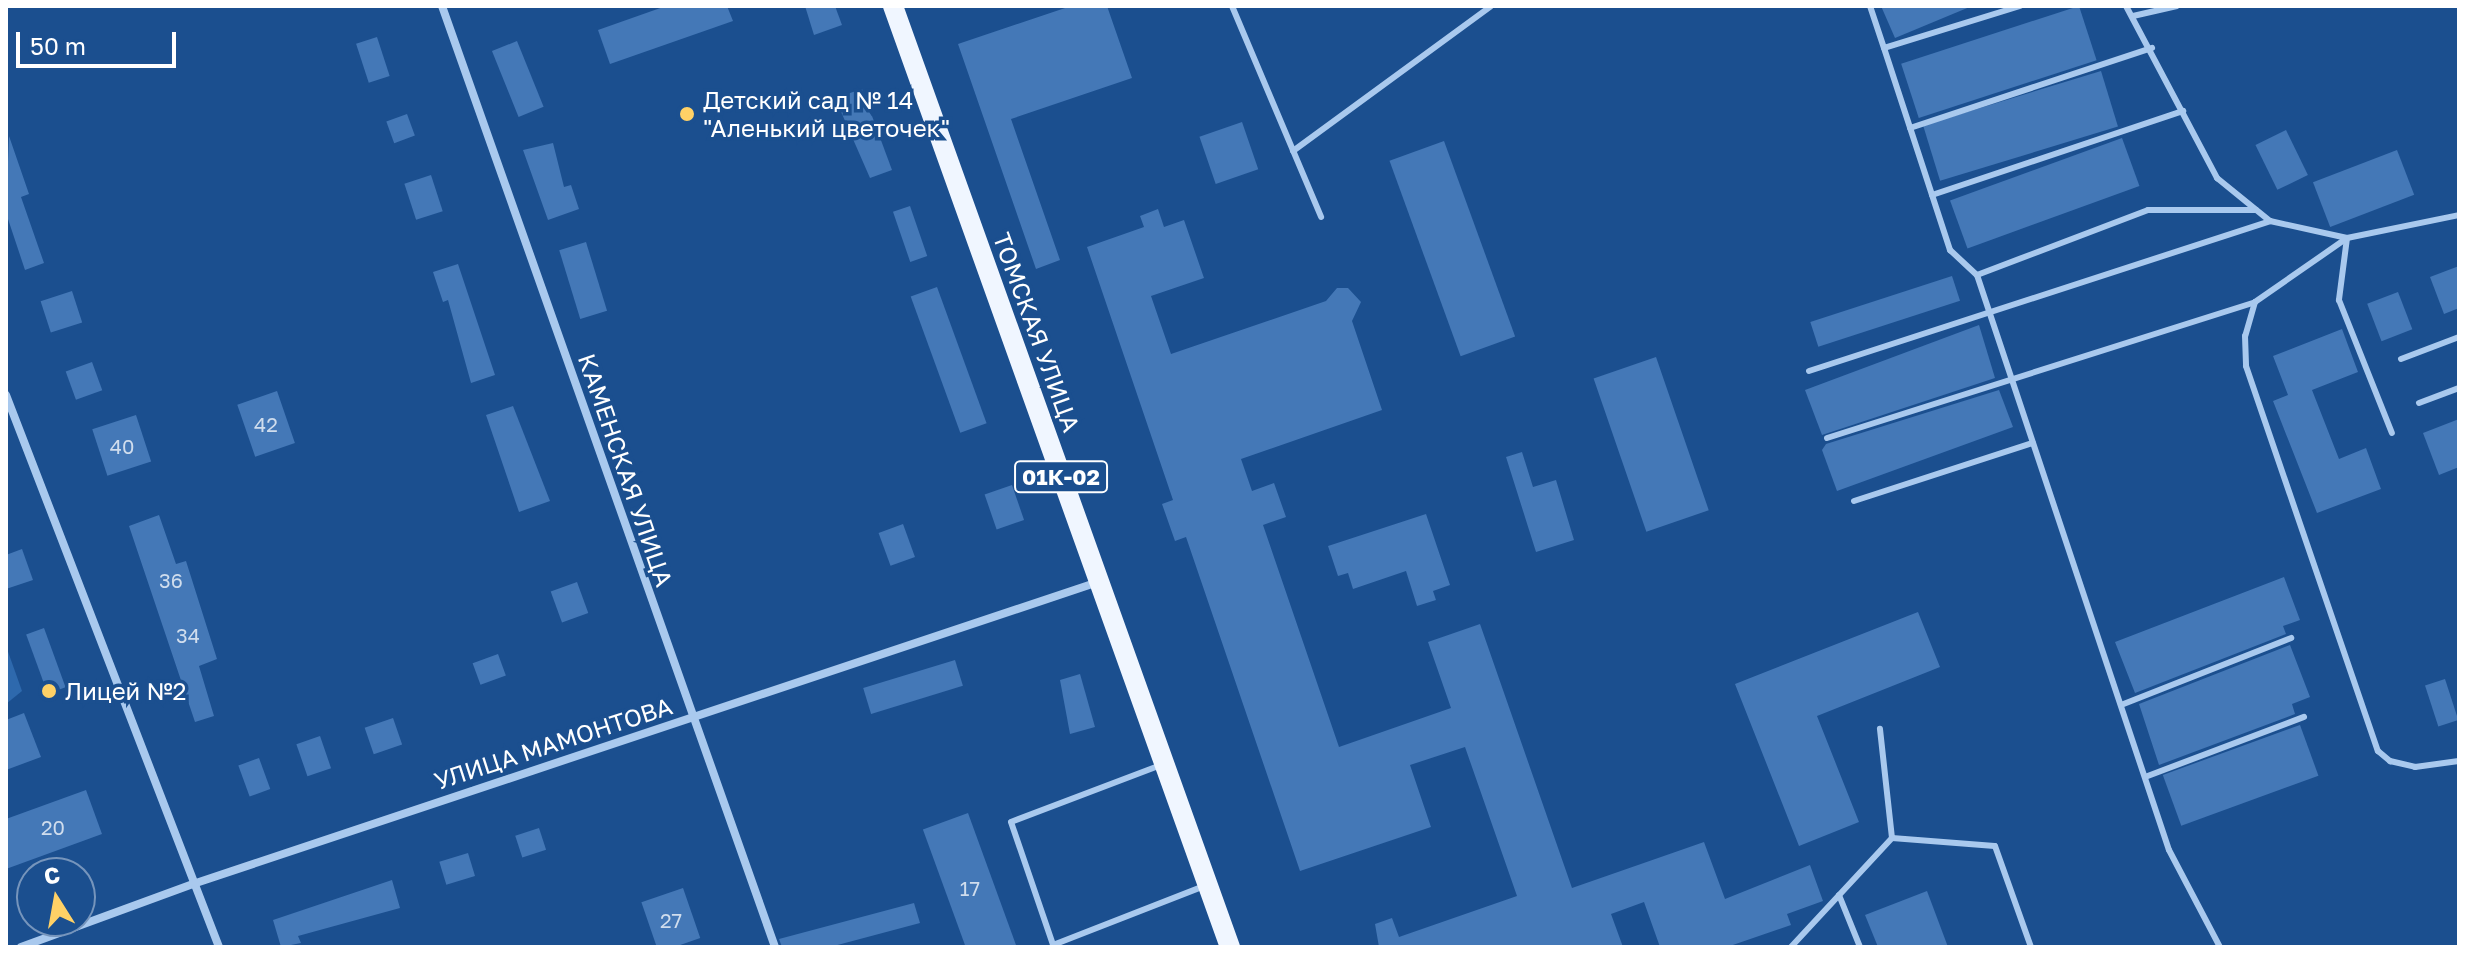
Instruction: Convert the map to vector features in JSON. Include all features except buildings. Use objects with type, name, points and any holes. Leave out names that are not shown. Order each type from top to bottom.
[{"type":"main road","name":"ТОМСКАЯ УЛИЦА","points":[[893,6],[1230,947]]},
{"type":"street","name":"КАМЕНСКАЯ УЛИЦА","points":[[442,6],[775,947]]},
{"type":"street","points":[[6,395],[219,947]]},
{"type":"street","name":"УЛИЦА МАМОНТОВА","points":[[21,947],[196,883],[1098,582]]},
{"type":"lane","points":[[1232,6],[1321,217]]},
{"type":"lane","points":[[1293,151],[1491,6]]},
{"type":"lane","points":[[1870,6],[1950,250],[1977,275],[2169,850],[2220,947]]},
{"type":"lane","points":[[1884,48],[2020,6]]},
{"type":"lane","points":[[2126,6],[2152,48],[2217,178],[2270,221],[2347,238]]},
{"type":"lane","points":[[2133,16],[2177,6]]},
{"type":"lane","points":[[1910,128],[2152,48]]},
{"type":"lane","points":[[1932,195],[2183,111]]},
{"type":"lane","points":[[1977,275],[2148,210],[2256,210]]},
{"type":"lane","points":[[1827,438],[2255,302],[2347,238],[2459,215]]},
{"type":"lane","points":[[1809,371],[1988,309],[2270,221]]},
{"type":"lane","points":[[2347,238],[2339,300],[2392,433]]},
{"type":"lane","points":[[2255,302],[2245,336],[2246,366],[2378,751],[2390,761],[2415,767],[2459,761]]},
{"type":"lane","points":[[2401,359],[2459,337]]},
{"type":"lane","points":[[2419,403],[2459,388]]},
{"type":"lane","points":[[1854,501],[2033,443]]},
{"type":"lane","points":[[2121,705],[2291,638]]},
{"type":"lane","points":[[2145,777],[2304,717]]},
{"type":"lane","points":[[1791,947],[1892,838],[1880,729]]},
{"type":"lane","points":[[1164,764],[1011,822],[1053,945],[1208,884]]},
{"type":"lane","points":[[1892,838],[1995,846],[2031,947]]},
{"type":"lane","points":[[1839,895],[1860,947]]},
{"type":"shaded area","points":[[6,646],[22,691],[6,704]]},
{"type":"place","name":"Детский сад № 14 \"Аленький цветочек\"","points":[[687,114]]},
{"type":"place","name":"Лицей №2","points":[[49,691]]}]
